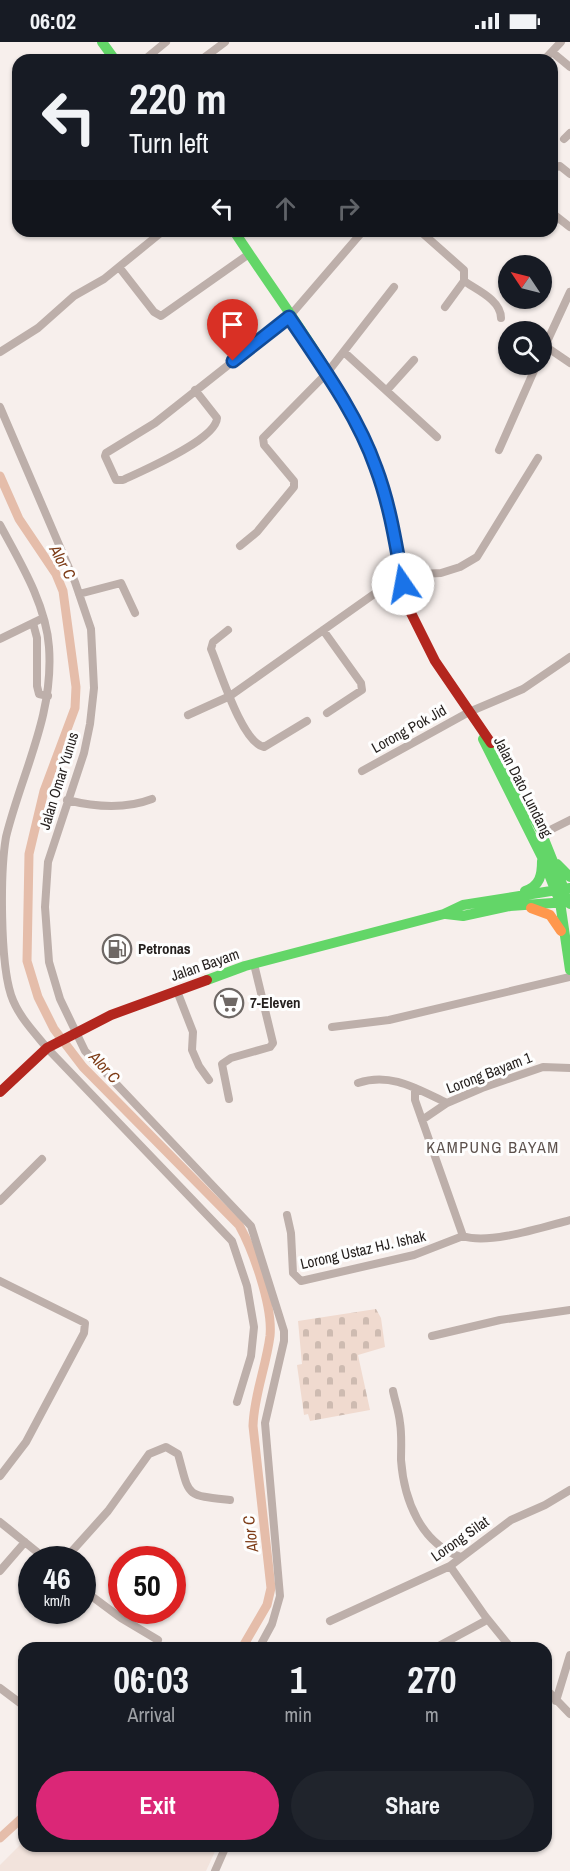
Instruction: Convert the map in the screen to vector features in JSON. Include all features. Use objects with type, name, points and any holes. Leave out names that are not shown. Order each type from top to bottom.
[{"type":"main road","name":"Jalan Dato Lundang","points":[[238,237],[327,373],[376,467],[416,625],[475,722],[501,759],[542,834],[545,854]]},
{"type":"main road","name":"Jalan Dato Lundang","points":[[475,722],[492,763],[563,889],[567,902],[566,942],[570,970]]},
{"type":"main road","points":[[545,854],[570,878]]},
{"type":"main road","points":[[509,901],[531,890],[539,883],[545,854]]},
{"type":"main road","name":"Jalan Bayam","points":[[0,1091],[50,1046],[71,1033],[125,1009],[254,964],[444,914],[463,916],[509,901],[563,889]]},
{"type":"main road","points":[[509,901],[542,909],[552,915],[566,942]]},
{"type":"main road","name":"Jalan Bayam","points":[[509,901],[567,902]]},
{"type":"street","points":[[151,54],[166,42]]},
{"type":"street","points":[[209,54],[225,42]]},
{"type":"street","points":[[554,54],[552,52],[561,42]]},
{"type":"street","points":[[558,57],[570,67]]},
{"type":"street","points":[[564,139],[570,133]]},
{"type":"street","points":[[0,352],[38,328],[74,296],[119,267],[156,237]]},
{"type":"street","points":[[195,390],[217,418],[216,424],[192,445],[171,458],[123,480],[113,477],[106,453],[154,423],[195,390],[289,317],[358,237]]},
{"type":"street","points":[[427,237],[464,270],[464,280],[445,307]]},
{"type":"street","points":[[119,267],[154,312],[161,316],[249,254]]},
{"type":"street","points":[[464,280],[494,302],[501,311],[501,318]]},
{"type":"street","points":[[240,546],[257,532],[294,487],[294,481],[264,445],[263,438],[327,373],[394,287]]},
{"type":"street","points":[[552,331],[570,292]]},
{"type":"street","points":[[344,352],[437,437]]},
{"type":"street","points":[[552,354],[570,363]]},
{"type":"street","points":[[387,390],[414,360]]},
{"type":"street","points":[[499,450],[532,375]]},
{"type":"street","name":"Jalan Omar Yunus","points":[[0,407],[79,594],[91,629],[94,688],[90,724],[84,753],[48,862],[45,907],[49,962],[60,999],[71,1033],[85,1051],[251,1226],[283,1322],[284,1341],[265,1424],[280,1596],[272,1624],[262,1642]]},
{"type":"street","points":[[188,715],[230,696],[402,575],[441,573],[460,567],[477,557],[538,458]]},
{"type":"street","points":[[0,525],[22,566],[43,618],[49,646],[48,696],[39,738],[6,838],[1,883],[4,959],[11,996],[27,1024],[232,1241],[247,1286],[254,1327],[250,1356],[237,1402]]},
{"type":"street","points":[[79,594],[121,583],[135,613]]},
{"type":"street","points":[[0,639],[43,618]]},
{"type":"street","points":[[33,623],[37,638],[37,686],[39,694],[48,696]]},
{"type":"street","points":[[228,630],[217,637],[211,647],[241,723],[258,746],[264,747],[307,721]]},
{"type":"street","points":[[323,630],[360,683],[362,690],[327,713]]},
{"type":"street","name":"Lorong Pok Jid","points":[[362,771],[469,712],[523,689],[570,657]]},
{"type":"street","points":[[67,800],[100,806],[152,799]]},
{"type":"street","points":[[542,834],[570,820]]},
{"type":"street","points":[[229,1099],[222,1064],[231,1058],[270,1047],[273,1043],[254,964]]},
{"type":"street","points":[[332,1027],[389,1020],[570,977]]},
{"type":"street","points":[[177,991],[193,1032],[192,1050],[198,1066],[209,1080]]},
{"type":"street","name":"Lorong Bayam 1","points":[[422,1120],[447,1103],[543,1067],[570,1068]]},
{"type":"street","points":[[358,1083],[382,1078],[415,1088],[447,1103]]},
{"type":"street","points":[[415,1088],[415,1100],[463,1236],[471,1239],[506,1235],[570,1220]]},
{"type":"street","points":[[0,1201],[42,1159]]},
{"type":"street","name":"Lorong Ustaz HJ. Ishak","points":[[287,1215],[291,1233],[293,1273],[301,1281],[414,1256],[463,1236]]},
{"type":"street","points":[[0,1281],[85,1323],[84,1333],[26,1442],[0,1475]]},
{"type":"street","points":[[432,1336],[500,1320],[570,1310]]},
{"type":"street","points":[[393,1391],[400,1424],[401,1462],[409,1500],[424,1531],[435,1544],[446,1552],[461,1557]]},
{"type":"street","points":[[77,1546],[108,1511],[149,1454],[166,1447],[178,1454],[187,1489],[193,1495],[230,1500]]},
{"type":"street","name":"Lorong Silat","points":[[330,1621],[450,1566],[511,1520],[545,1505],[570,1490]]},
{"type":"street","points":[[0,1522],[30,1546]]},
{"type":"street","points":[[0,1571],[25,1542]]},
{"type":"street","points":[[450,1566],[487,1620],[506,1642]]},
{"type":"street","points":[[96,1599],[121,1618],[158,1640]]},
{"type":"street","points":[[446,1642],[487,1620]]},
{"type":"street","points":[[556,1701],[570,1655]]},
{"type":"street","points":[[0,1688],[18,1702]]},
{"type":"street","points":[[552,1696],[570,1714]]},
{"type":"street","points":[[215,1871],[223,1852]]},
{"type":"shaded area","points":[[18,1847],[18,1852],[215,1852],[206,1871],[0,1871],[0,1865]]},
{"type":"green space","points":[[376,1309],[381,1318],[385,1347],[358,1355],[370,1410],[310,1421],[308,1414],[304,1415],[297,1365],[302,1364],[298,1321]]},
{"type":"waterway","name":"Alor C","points":[[0,476],[19,519],[56,574],[63,591],[76,687],[75,708],[44,791],[29,854],[27,961],[38,997],[54,1029],[83,1067],[239,1225],[256,1263],[265,1294],[270,1336],[253,1426],[271,1588],[267,1605],[245,1642]]},
{"type":"waterway","name":"Alor C","points":[[0,1838],[18,1822]]},
{"type":"traffic: fast","points":[[102,42],[111,54]]},
{"type":"traffic: fast","points":[[238,237],[329,373],[361,434],[375,465],[386,500],[408,607]]},
{"type":"traffic: fast","points":[[483,739],[542,857],[560,902],[570,970]]},
{"type":"traffic: fast","points":[[491,743],[540,829],[570,904]]},
{"type":"traffic: fast","points":[[525,891],[537,883],[542,861]]},
{"type":"traffic: fast","points":[[557,864],[570,877]]},
{"type":"traffic: fast","points":[[207,980],[245,966],[444,914],[463,905],[570,888]]},
{"type":"traffic: fast","points":[[446,914],[463,916],[510,906],[567,902]]},
{"type":"traffic: slow","points":[[531,908],[550,915],[561,931]]},
{"type":"traffic: jam","points":[[408,607],[435,661],[491,743]]},
{"type":"traffic: jam","points":[[0,1092],[47,1048],[111,1015],[207,980]]},
{"type":"place","name":"Petronas","points":[[117,949]]},
{"type":"place","name":"7-Eleven","points":[[229,1003]]},
{"type":"district","name":"KAMPUNG BAYAM","points":[[493,1147]]},
{"type":"route","points":[[233,361],[289,317],[327,373],[366,443],[384,492],[403,584]]}]
